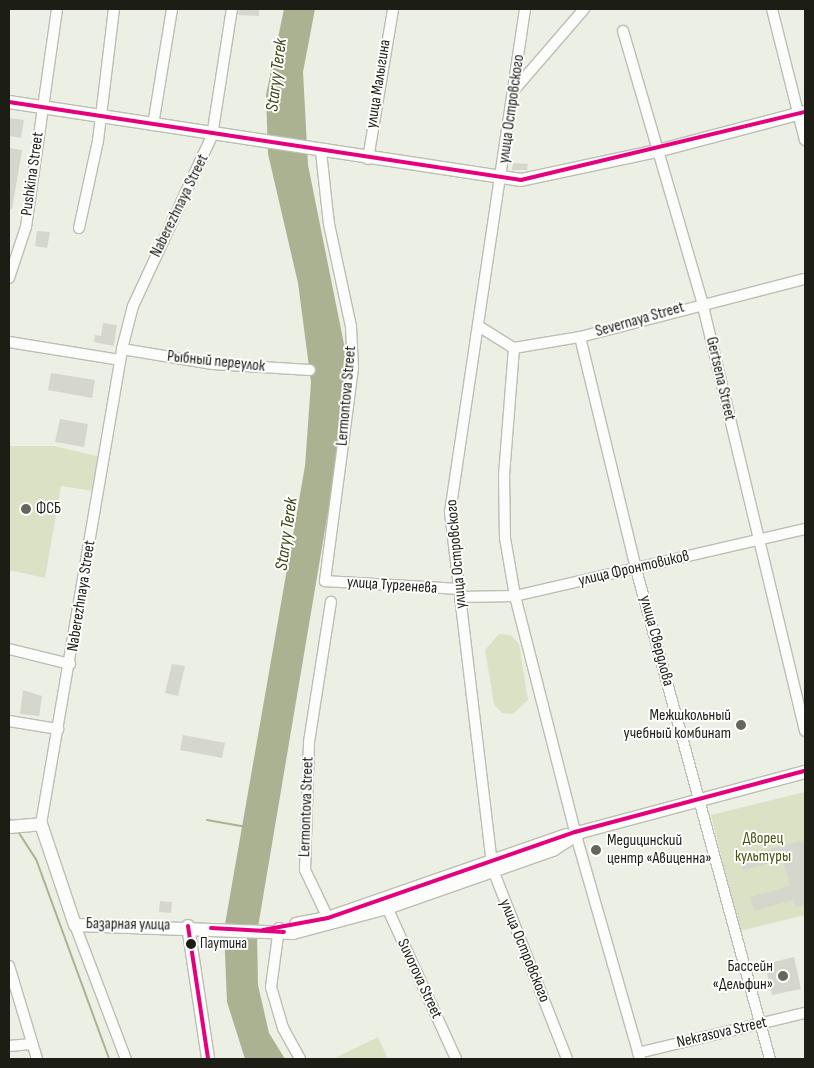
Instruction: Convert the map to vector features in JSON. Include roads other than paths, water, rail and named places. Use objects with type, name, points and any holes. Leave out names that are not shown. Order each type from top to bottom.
[{"type":"main road","points":[[9,102],[317,152],[521,180],[661,150],[802,113]]},
{"type":"main road","points":[[279,930],[330,926],[575,833],[699,797],[805,771]]},
{"type":"main road","points":[[9,827],[41,824]]},
{"type":"main road","name":"Naberezhnaya Street","points":[[41,824],[75,925]]},
{"type":"main road","points":[[279,930],[385,904]]},
{"type":"main road","name":"Базарная улица","points":[[75,925],[188,926],[279,930]]},
{"type":"main road","points":[[188,926],[208,1059]]},
{"type":"street","name":"Pushkina Street","points":[[9,278],[26,227],[57,9]]},
{"type":"street","points":[[80,228],[114,9]]},
{"type":"street","points":[[153,125],[172,9]]},
{"type":"street","name":"Naberezhnaya Street","points":[[41,824],[70,664],[122,349],[133,306],[212,136],[232,9]]},
{"type":"street","name":"улица Малыгина","points":[[368,159],[393,9]]},
{"type":"street","name":"улица Островского","points":[[525,9],[480,327],[451,492],[460,593],[492,866],[567,1059]]},
{"type":"street","points":[[515,89],[584,9]]},
{"type":"street","points":[[772,9],[802,113],[805,140]]},
{"type":"street","name":"Gertsena Street","points":[[623,31],[661,150],[702,302],[805,731]]},
{"type":"street","name":"Lermontova Street","points":[[317,152],[329,224],[351,327],[353,368],[324,581]]},
{"type":"street","name":"Severnaya Street","points":[[514,348],[580,337],[702,302],[805,279]]},
{"type":"street","points":[[480,327],[514,348],[504,474],[506,538],[515,596],[575,833],[639,1056]]},
{"type":"street","name":"улица Свердлова","points":[[580,337],[636,569],[770,1059]]},
{"type":"street","points":[[9,342],[120,360]]},
{"type":"street","name":"Рыбный переулок","points":[[122,349],[213,364],[310,370]]},
{"type":"street","name":"улица Фронтовиков","points":[[460,593],[515,596],[805,529]]},
{"type":"street","name":"улица Тургенева","points":[[324,581],[460,593]]},
{"type":"street","name":"Lermontova Street","points":[[328,918],[305,870],[309,742],[331,602]]},
{"type":"street","points":[[9,649],[70,664]]},
{"type":"street","points":[[9,721],[58,729]]},
{"type":"street","name":"Suvorova Street","points":[[385,904],[456,1059]]},
{"type":"street","name":"Naberezhnaya Street","points":[[75,925],[126,1059]]},
{"type":"street","points":[[279,930],[271,987],[283,1028],[300,1059]]},
{"type":"street","points":[[9,966],[37,1059]]},
{"type":"street","name":"Nekrasova Street","points":[[639,1056],[805,1013]]},
{"type":"street","points":[[9,1046],[31,1044]]},
{"type":"water","name":"Staryy Terek","points":[[284,9],[315,9],[303,72],[308,165],[345,349],[343,406],[330,500],[257,933],[258,985],[269,1033],[285,1059],[245,1059],[227,1002],[224,930],[305,466],[311,382],[298,283],[268,154],[266,95]]},
{"type":"waterway","points":[[9,818],[12,822]]},
{"type":"waterway","points":[[207,820],[242,826]]},
{"type":"waterway","points":[[17,830],[36,859],[109,1059]]},
{"type":"place","name":"ФСБ","points":[[26,509]]},
{"type":"place","name":"Межшкольный учебный комбинат","points":[[741,725]]},
{"type":"place","name":"Медицинский центр «Авиценна»","points":[[596,850]]},
{"type":"place","name":"Паутина","points":[[191,944]]},
{"type":"place","name":"Бассейн «Дельфин»","points":[[783,976]]},
{"type":"park label","name":"Дворец культуры","points":[[763,848]]}]
